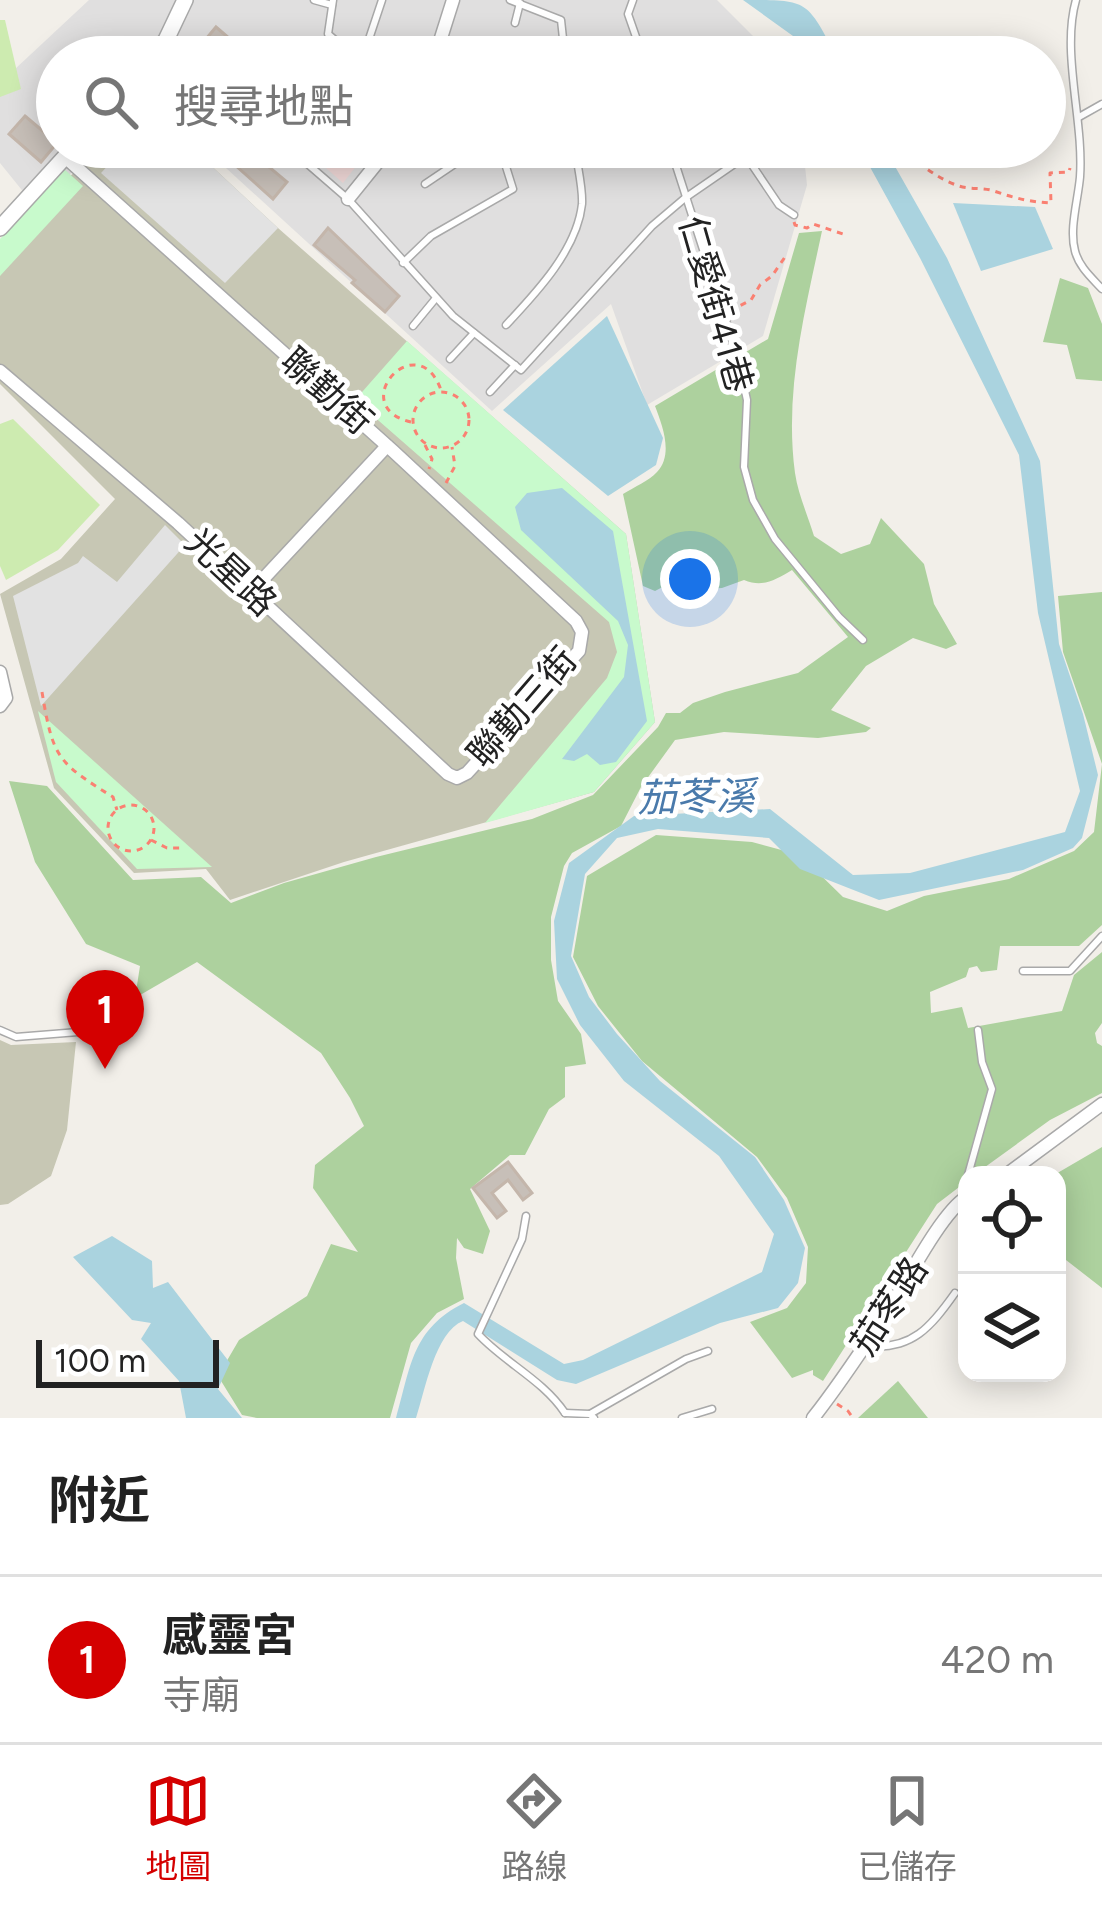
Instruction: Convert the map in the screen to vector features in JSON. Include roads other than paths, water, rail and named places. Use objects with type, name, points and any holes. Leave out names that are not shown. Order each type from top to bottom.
[{"type":"street","points":[[168,36],[185,0]]},
{"type":"street","points":[[442,36],[453,0]]},
{"type":"street","points":[[0,228],[55,168]]},
{"type":"street","name":"聯勤街","points":[[87,168],[576,621],[582,632]]},
{"type":"street","points":[[348,199],[373,168]]},
{"type":"street","name":"光星路","points":[[0,371],[178,523],[448,774],[458,778]]},
{"type":"street","points":[[253,591],[387,446]]},
{"type":"street","name":"聯勤三街","points":[[458,778],[579,651],[582,632]]},
{"type":"street","points":[[0,672],[6,698],[0,706]]},
{"type":"street","points":[[1018,1166],[1102,1104]]},
{"type":"street","name":"茄苳路","points":[[813,1418],[958,1206]]},
{"type":"lane","points":[[314,0],[333,2],[331,36]]},
{"type":"lane","points":[[367,36],[382,0]]},
{"type":"lane","points":[[510,0],[561,20],[563,36]]},
{"type":"lane","points":[[1076,0],[1072,68],[1080,154],[1074,250],[1102,289]]},
{"type":"lane","points":[[514,23],[521,1]]},
{"type":"lane","points":[[632,1],[628,14],[636,36]]},
{"type":"lane","points":[[1079,117],[1102,104]]},
{"type":"lane","points":[[312,168],[348,199],[436,298],[518,368]]},
{"type":"lane","points":[[424,184],[448,168]]},
{"type":"lane","points":[[403,263],[431,236],[514,189],[507,168]]},
{"type":"lane","points":[[506,325],[549,279],[571,238],[582,205],[578,168]]},
{"type":"lane","name":"仁愛街41巷","points":[[676,168],[737,355],[746,400],[745,467],[753,500],[775,539],[863,640]]},
{"type":"lane","points":[[490,392],[652,226],[728,168]]},
{"type":"lane","points":[[754,168],[778,205],[794,214]]},
{"type":"lane","points":[[413,326],[436,298]]},
{"type":"lane","points":[[450,359],[474,333]]},
{"type":"lane","points":[[1023,971],[1070,971],[1102,936]]},
{"type":"lane","points":[[0,1030],[16,1037],[79,1032]]},
{"type":"lane","points":[[970,1166],[992,1089],[978,1030]]},
{"type":"lane","points":[[526,1216],[522,1239],[478,1334],[541,1385],[563,1415],[592,1416],[686,1359],[708,1351]]},
{"type":"lane","points":[[864,1345],[887,1348],[915,1339],[955,1293]]},
{"type":"lane","points":[[682,1418],[712,1409]]},
{"type":"water","points":[[743,0],[804,7],[826,36],[793,36]]},
{"type":"water","name":"茄苳溪","points":[[871,168],[896,168],[947,258],[1040,461],[1059,644],[1098,775],[1082,838],[1073,848],[1023,870],[879,900],[800,869],[769,838],[658,829],[617,838],[585,874],[571,956],[589,997],[660,1081],[755,1157],[784,1200],[805,1248],[798,1283],[778,1308],[720,1323],[576,1384],[557,1380],[463,1321],[438,1349],[416,1418],[396,1418],[410,1366],[424,1337],[464,1303],[564,1364],[583,1360],[762,1272],[774,1234],[719,1156],[624,1081],[580,1025],[557,979],[554,921],[569,863],[634,816],[770,809],[853,875],[910,873],[1065,832],[1080,791],[1038,613],[1019,455]]},
{"type":"water","points":[[953,203],[1035,207],[1053,249],[981,271]]},
{"type":"water","points":[[607,316],[663,438],[656,465],[608,496],[503,410]]},
{"type":"water","points":[[562,488],[613,531],[647,721],[616,762],[600,765],[587,754],[574,761],[562,759],[624,677],[628,645],[618,621],[521,530],[515,507],[527,493]]},
{"type":"water","points":[[112,1236],[152,1261],[153,1288],[168,1282],[230,1363],[218,1389],[242,1418],[186,1418],[179,1381],[141,1339],[151,1323],[132,1320],[73,1257]]},
{"type":"place","name":"感靈宮","points":[[105,1069]]}]
